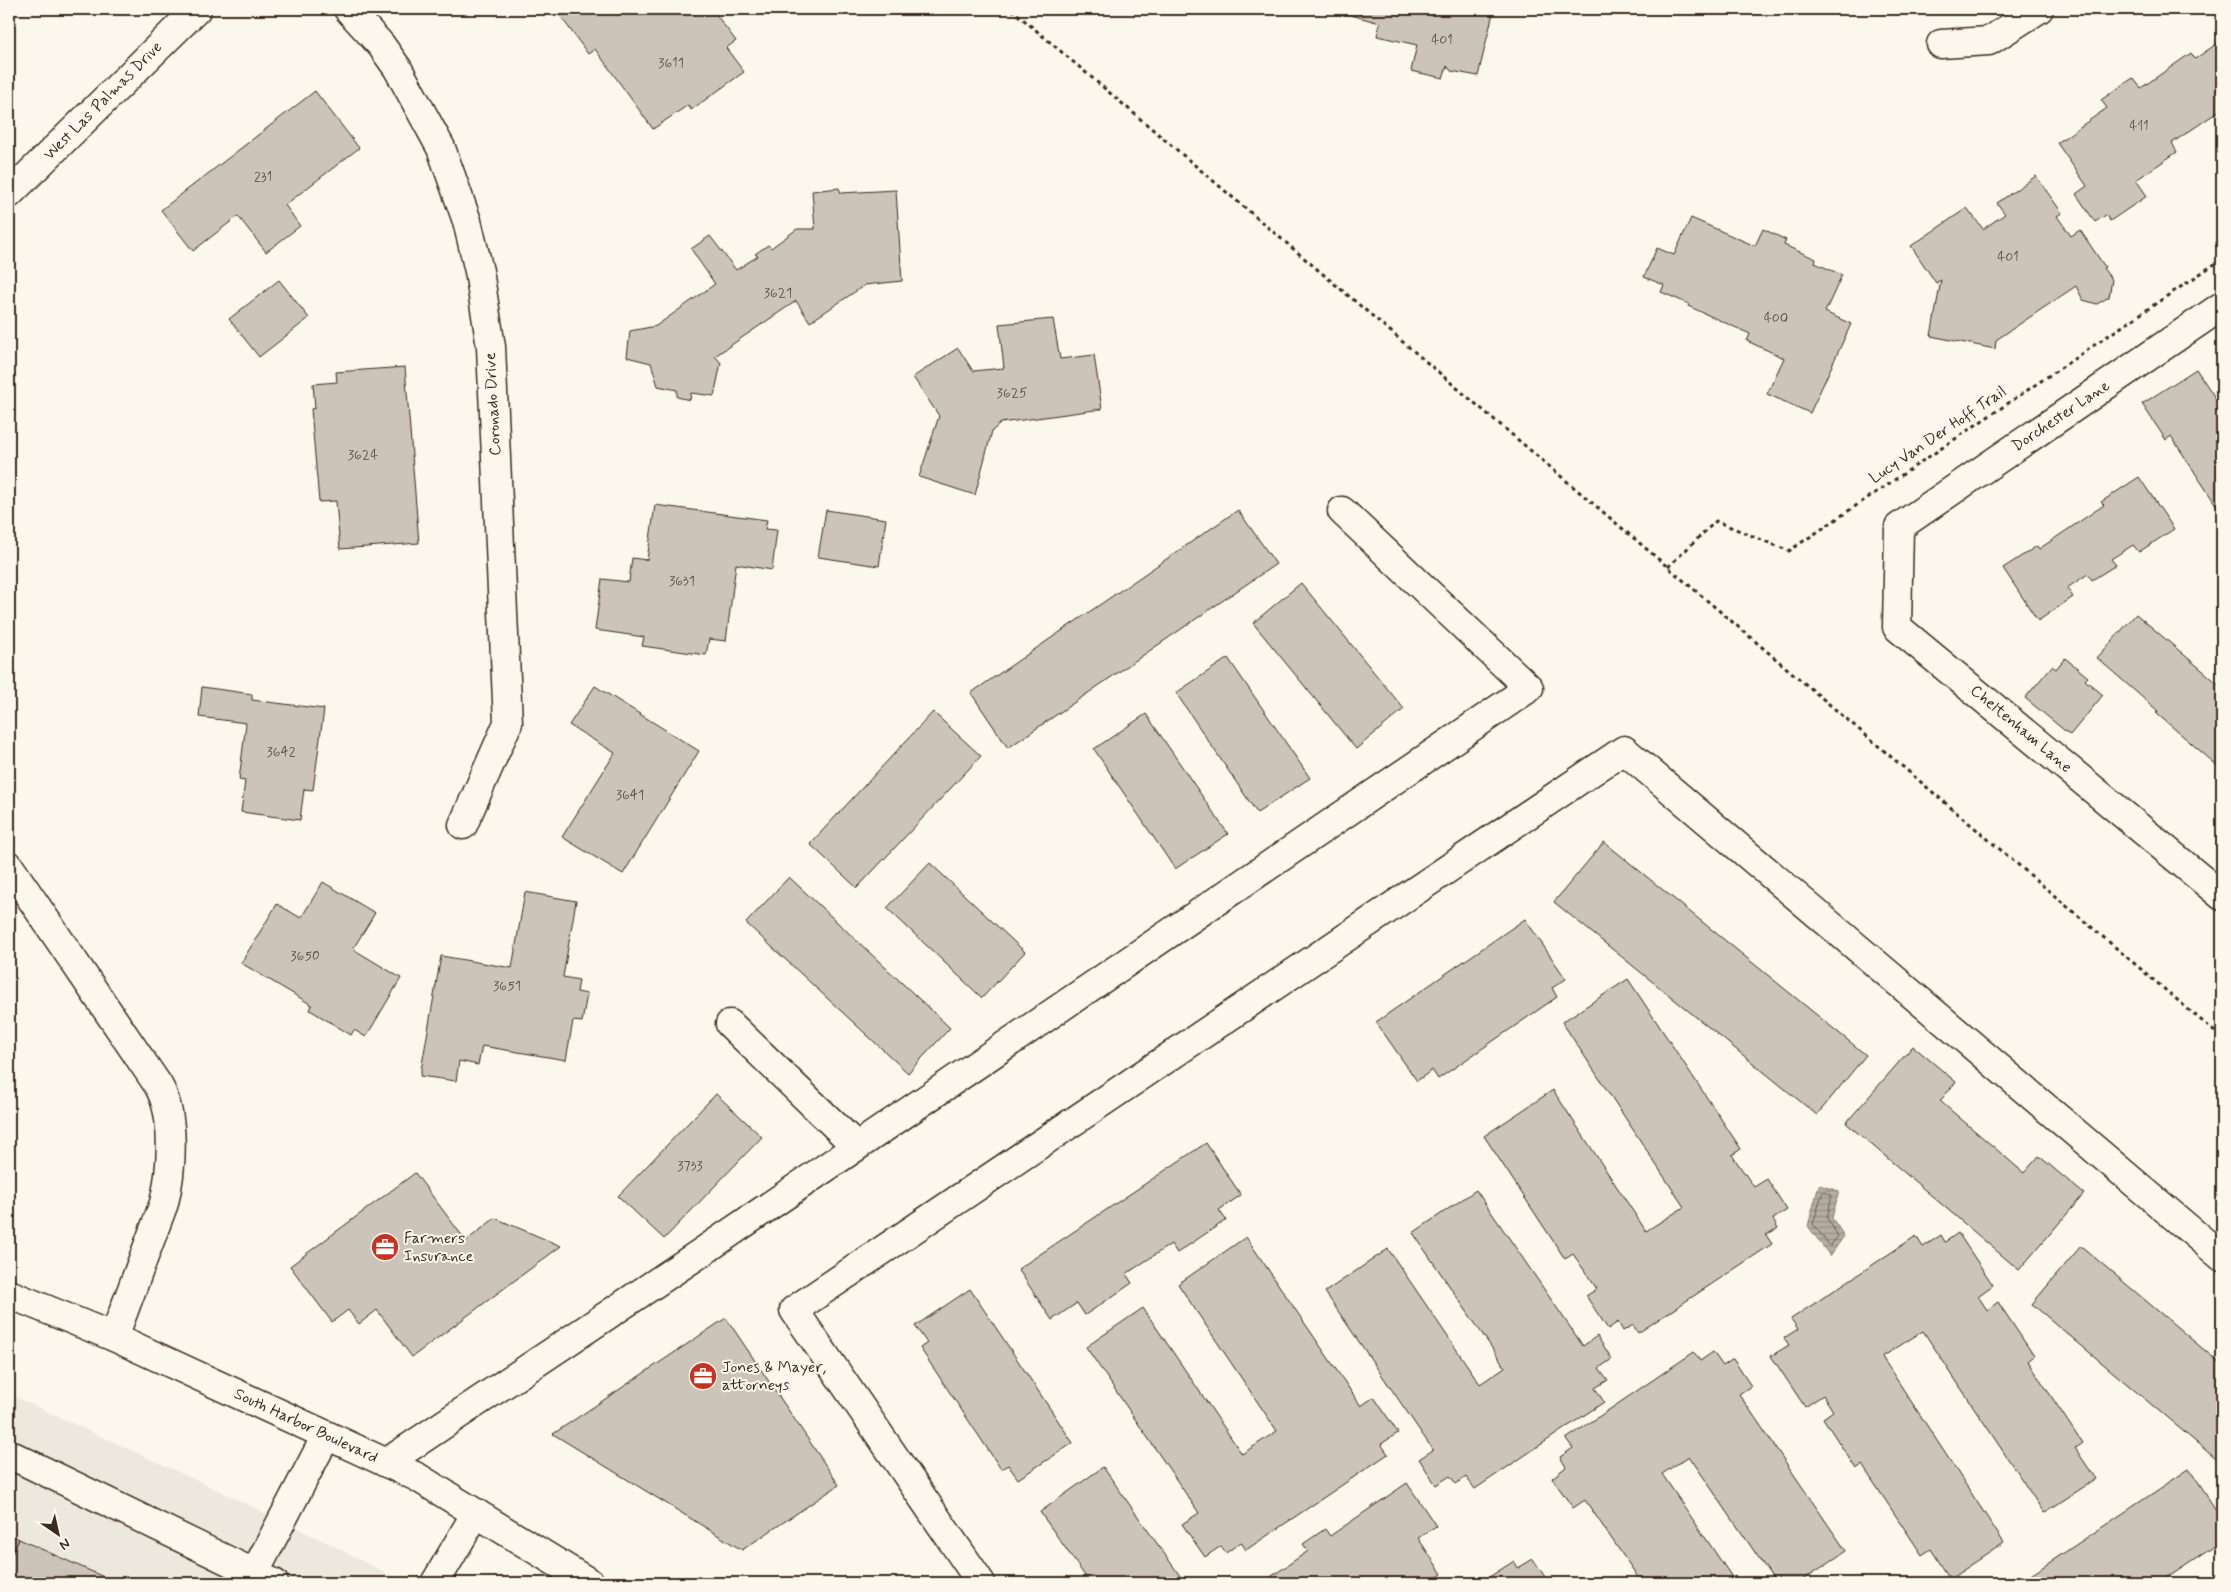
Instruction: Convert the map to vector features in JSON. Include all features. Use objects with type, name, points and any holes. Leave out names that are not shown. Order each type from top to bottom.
[{"type":"street","name":"West Las Palmas Drive","points":[[9,194],[197,9]]},
{"type":"street","name":"Coronado Drive","points":[[348,9],[381,45],[398,69],[441,148],[467,220],[479,270],[491,347],[508,723],[463,825]]},
{"type":"street","points":[[1941,44],[1989,41],[2040,9]]},
{"type":"street","name":"Dorchester Lane","points":[[1899,527],[2222,306]]},
{"type":"street","points":[[386,1463],[1529,688],[1342,511]]},
{"type":"street","name":"Cheltenham Lane","points":[[1899,527],[1897,627],[2222,896]]},
{"type":"street","points":[[981,1583],[794,1310],[1624,750],[2222,1256]]},
{"type":"street","points":[[9,866],[158,1085],[166,1100],[170,1143],[170,1181],[164,1203],[114,1337]]},
{"type":"street","points":[[730,1024],[856,1146]]},
{"type":"street","name":"South Harbor Boulevard","points":[[9,1294],[114,1337],[417,1477],[590,1583]]},
{"type":"street","points":[[9,1454],[264,1578],[326,1436]]},
{"type":"street","points":[[435,1583],[476,1513]]},
{"type":"path","points":[[1010,9],[2222,1038]]},
{"type":"path","name":"Lucy Van Der Hoff Trail","points":[[1668,567],[1716,521],[1789,551],[2222,259]]},
{"type":"shaded area","points":[[9,1394],[211,1487],[328,1543],[405,1583],[9,1583]]},
{"type":"water","points":[[1819,1185],[1839,1191],[1832,1218],[1844,1236],[1830,1256],[1808,1226]]},
{"type":"building","points":[[566,9],[712,9],[736,41],[726,48],[744,72],[691,110],[688,105],[653,129],[595,49],[588,54],[559,14]]},
{"type":"building","points":[[1329,9],[1494,9],[1478,76],[1451,71],[1447,66],[1443,78],[1411,71],[1417,45],[1377,36],[1380,23]]},
{"type":"building","points":[[2222,40],[2222,109],[2172,143],[2177,152],[2136,180],[2147,196],[2110,221],[2106,215],[2095,222],[2076,194],[2087,186],[2057,143],[2107,108],[2101,100],[2133,78],[2141,88],[2191,53],[2195,59]]},
{"type":"building","points":[[315,91],[359,148],[285,205],[300,226],[266,252],[238,216],[193,251],[161,210]]},
{"type":"building","points":[[2036,176],[2062,213],[2057,216],[2071,236],[2080,230],[2105,267],[2103,268],[2112,280],[2109,297],[2097,304],[2083,300],[2076,286],[1996,340],[1995,349],[1931,336],[1941,280],[1936,283],[1911,246],[1967,208],[1983,229],[2005,214],[1997,203]]},
{"type":"building","points":[[839,188],[841,193],[896,190],[902,281],[865,285],[810,322],[796,301],[715,356],[721,363],[714,396],[691,393],[690,400],[677,397],[677,390],[658,386],[651,363],[627,357],[630,331],[656,326],[715,284],[691,249],[710,236],[736,270],[758,256],[755,254],[768,245],[771,248],[797,229],[815,229],[812,191]]},
{"type":"building","points":[[1691,218],[1755,246],[1763,229],[1786,240],[1784,245],[1816,259],[1815,263],[1842,275],[1825,312],[1851,324],[1810,413],[1767,394],[1784,358],[1747,341],[1750,334],[1661,292],[1664,285],[1644,277],[1657,248],[1674,255]]},
{"type":"building","points":[[279,280],[309,318],[259,357],[229,319]]},
{"type":"building","points":[[1053,319],[1060,359],[1094,355],[1102,409],[1001,423],[992,431],[975,495],[919,477],[939,416],[913,377],[958,348],[973,371],[1004,368],[999,324]]},
{"type":"building","points":[[405,367],[419,543],[340,549],[336,501],[319,502],[311,409],[315,408],[313,384],[337,382],[336,372]]},
{"type":"building","points":[[2196,369],[2218,402],[2216,404],[2222,414],[2222,514],[2171,436],[2166,440],[2142,404]]},
{"type":"building","points":[[2139,477],[2174,529],[2139,552],[2133,545],[2111,559],[2116,565],[2092,580],[2088,574],[2067,588],[2073,597],[2038,621],[2003,568],[2037,546],[2039,549],[2104,505],[2101,502]]},
{"type":"building","points":[[655,505],[767,520],[765,529],[777,530],[772,570],[736,564],[726,641],[709,639],[706,655],[642,646],[644,637],[595,630],[602,579],[629,582],[632,558],[647,560]]},
{"type":"building","points":[[826,510],[886,519],[879,566],[818,557]]},
{"type":"building","points":[[1238,510],[1276,564],[1008,748],[971,693]]},
{"type":"building","points":[[1301,583],[1404,709],[1356,749],[1253,623]]},
{"type":"building","points":[[2136,614],[2222,687],[2222,764],[2219,767],[2156,713],[2158,711],[2097,658]]},
{"type":"building","points":[[1228,658],[1310,778],[1257,813],[1176,693]]},
{"type":"building","points":[[2065,658],[2088,677],[2085,680],[2103,695],[2070,735],[2025,698],[2052,666],[2056,669]]},
{"type":"building","points":[[595,686],[699,751],[623,874],[562,837],[615,753],[569,725]]},
{"type":"building","points":[[202,687],[252,694],[252,700],[324,709],[313,790],[304,789],[300,820],[241,812],[245,781],[239,780],[246,723],[199,717]]},
{"type":"building","points":[[933,712],[981,756],[857,888],[810,844]]},
{"type":"building","points":[[1146,714],[1228,834],[1175,869],[1094,749]]},
{"type":"building","points":[[1604,842],[1866,1055],[1817,1115],[1554,902]]},
{"type":"building","points":[[930,863],[1025,952],[982,998],[887,908]]},
{"type":"building","points":[[789,877],[950,1028],[908,1073],[746,923]]},
{"type":"building","points":[[323,882],[375,913],[353,949],[401,978],[366,1037],[354,1030],[351,1035],[310,1010],[312,1005],[241,963],[277,904],[301,918]]},
{"type":"building","points":[[525,892],[576,901],[563,977],[579,980],[577,992],[587,994],[582,1022],[573,1021],[566,1060],[482,1046],[478,1065],[459,1061],[456,1081],[420,1076],[441,956],[512,968]]},
{"type":"building","points":[[1525,919],[1566,979],[1552,988],[1557,997],[1438,1079],[1432,1070],[1417,1081],[1376,1022]]},
{"type":"building","points":[[1628,979],[1741,1149],[1732,1155],[1754,1187],[1767,1179],[1787,1210],[1773,1219],[1778,1228],[1766,1235],[1772,1244],[1638,1333],[1633,1325],[1623,1331],[1618,1322],[1608,1329],[1586,1296],[1597,1289],[1573,1254],[1565,1259],[1484,1136],[1553,1090],[1646,1231],[1684,1207],[1562,1022]]},
{"type":"building","points":[[1913,1046],[1956,1082],[1940,1101],[2024,1173],[2039,1156],[2084,1194],[2019,1270],[1846,1123]]},
{"type":"building","points":[[716,1094],[762,1137],[664,1239],[618,1196]]},
{"type":"building","points":[[1206,1143],[1241,1195],[1219,1210],[1226,1220],[1177,1253],[1171,1244],[1126,1274],[1132,1283],[1085,1315],[1077,1303],[1052,1320],[1018,1269]]},
{"type":"building","points":[[415,1173],[466,1241],[495,1218],[561,1246],[412,1357],[377,1310],[359,1324],[348,1310],[332,1322],[290,1266]]},
{"type":"building","points":[[1476,1190],[1583,1346],[1597,1336],[1612,1359],[1599,1368],[1608,1380],[1595,1388],[1604,1402],[1475,1489],[1466,1477],[1456,1484],[1450,1476],[1436,1485],[1419,1459],[1433,1450],[1325,1292],[1388,1249],[1480,1384],[1505,1367],[1413,1233]]},
{"type":"building","points":[[1958,1233],[1993,1285],[1978,1296],[1987,1310],[1998,1302],[2034,1356],[2028,1361],[2082,1443],[2075,1448],[2096,1479],[2044,1513],[1923,1331],[1882,1357],[2004,1543],[1950,1579],[1931,1549],[1922,1555],[1862,1465],[1856,1469],[1823,1418],[1833,1411],[1823,1395],[1805,1407],[1771,1356],[1789,1345],[1784,1338],[1798,1329],[1791,1319],[1916,1236],[1923,1247],[1941,1235],[1945,1242]]},
{"type":"building","points":[[1246,1237],[1361,1406],[1374,1397],[1398,1433],[1381,1444],[1388,1454],[1246,1550],[1241,1542],[1226,1553],[1221,1546],[1205,1557],[1182,1524],[1199,1513],[1086,1347],[1143,1308],[1242,1454],[1277,1431],[1178,1284]]},
{"type":"building","points":[[2081,1246],[2222,1365],[2222,1464],[2032,1304]]},
{"type":"building","points":[[970,1289],[1073,1443],[1018,1479],[1008,1465],[1001,1469],[920,1348],[927,1343],[915,1326]]},
{"type":"building","name":"Jones & Mayer, attorneys","points":[[726,1318],[839,1485],[742,1550],[553,1434]]},
{"type":"building","points":[[1694,1352],[1700,1361],[1713,1352],[1723,1366],[1733,1359],[1751,1386],[1739,1394],[1846,1551],[1798,1583],[1776,1583],[1689,1456],[1662,1474],[1736,1583],[1642,1583],[1585,1500],[1573,1508],[1552,1478],[1566,1467],[1560,1457],[1573,1448],[1566,1439]]},
{"type":"building","points":[[1103,1467],[1185,1583],[1090,1583],[1040,1512]]},
{"type":"building","points":[[2189,1469],[2222,1519],[2222,1541],[2159,1583],[2019,1583]]},
{"type":"building","points":[[1407,1483],[1436,1526],[1418,1538],[1442,1574],[1429,1583],[1367,1583],[1365,1580],[1361,1583],[1266,1583],[1265,1581],[1308,1551],[1303,1544],[1325,1529],[1330,1536]]},
{"type":"building","points":[[9,1534],[19,1539],[9,1560]]},
{"type":"building","points":[[19,1539],[106,1578],[103,1583],[9,1583],[9,1560]]},
{"type":"building","points":[[1533,1559],[1549,1583],[1480,1583],[1514,1561],[1518,1568]]},
{"type":"place","name":"Farmers Insurance","points":[[385,1247]]},
{"type":"place","name":"Jones & Mayer, attorneys","points":[[703,1376]]}]
